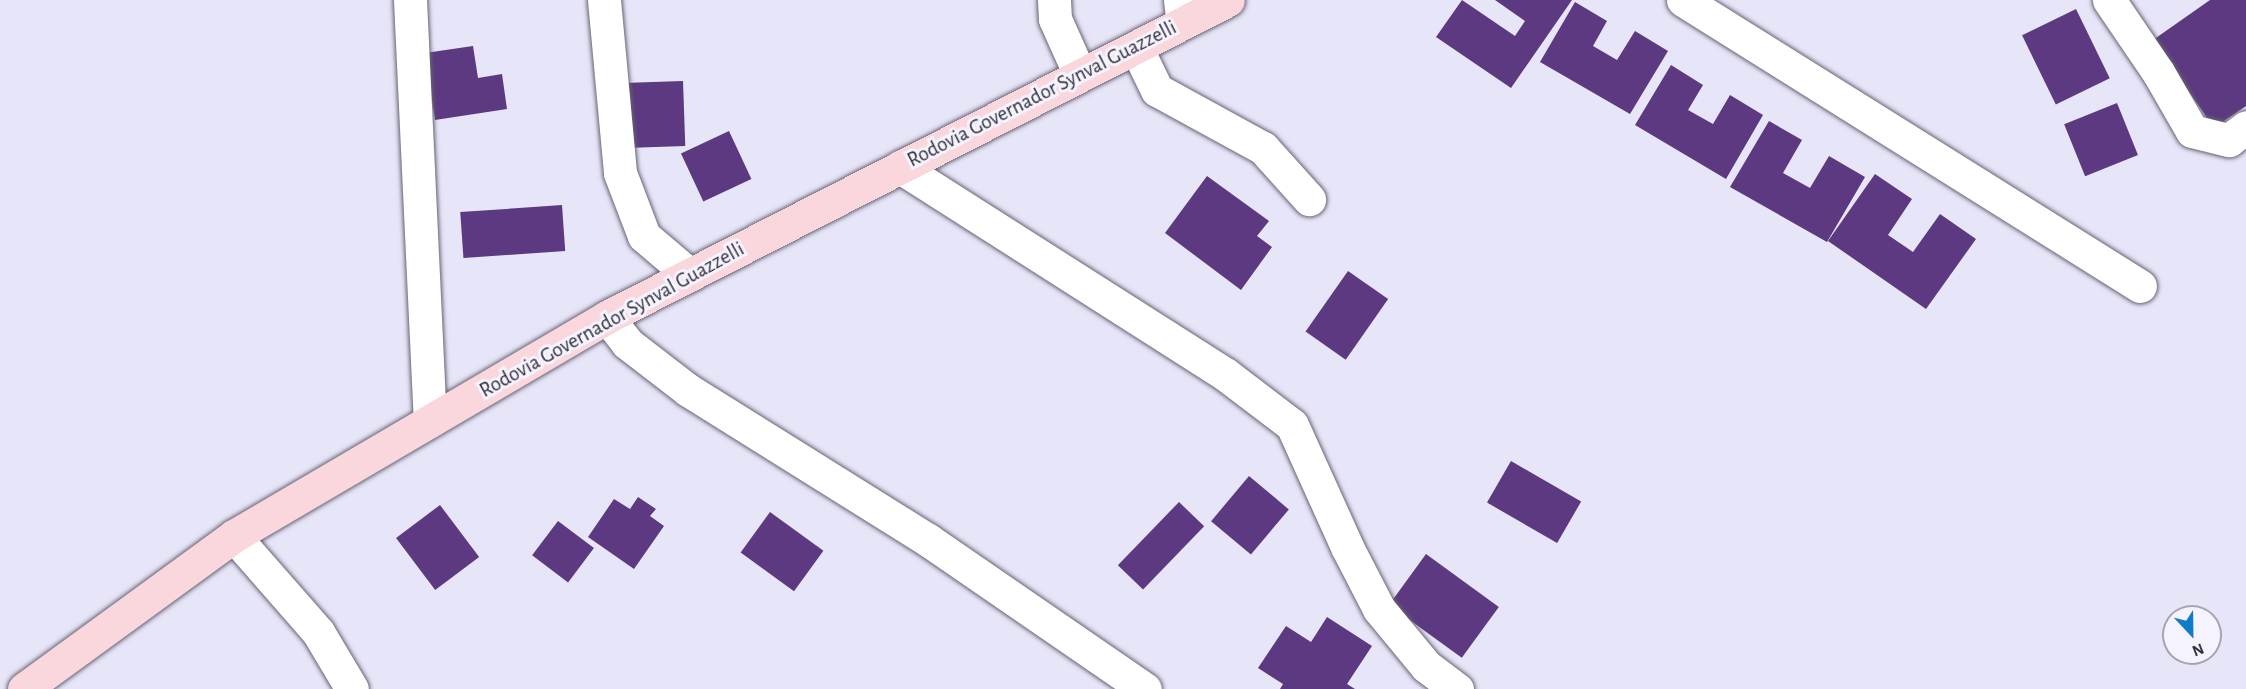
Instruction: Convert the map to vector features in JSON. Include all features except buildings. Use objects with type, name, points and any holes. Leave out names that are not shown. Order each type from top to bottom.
[{"type":"main road","name":"Rodovia Governador Synval Guazzelli","points":[[24,689],[234,536],[607,317],[1136,47],[1182,11],[1228,0]]},
{"type":"lane","points":[[410,0],[430,421]]},
{"type":"lane","points":[[604,0],[620,173],[644,236],[690,275]]},
{"type":"lane","points":[[1054,0],[1055,19],[1080,75]]},
{"type":"lane","points":[[1683,0],[2140,286]]},
{"type":"lane","points":[[2112,1],[2192,130],[2229,140],[2246,127]]},
{"type":"lane","points":[[1136,47],[1157,90],[1263,148],[1308,199]]},
{"type":"lane","points":[[900,166],[1225,374],[1292,425],[1347,546],[1379,609],[1426,666],[1457,689]]},
{"type":"lane","points":[[607,317],[627,343],[688,390],[928,540],[1145,689]]},
{"type":"lane","points":[[234,536],[318,632],[352,689]]}]
